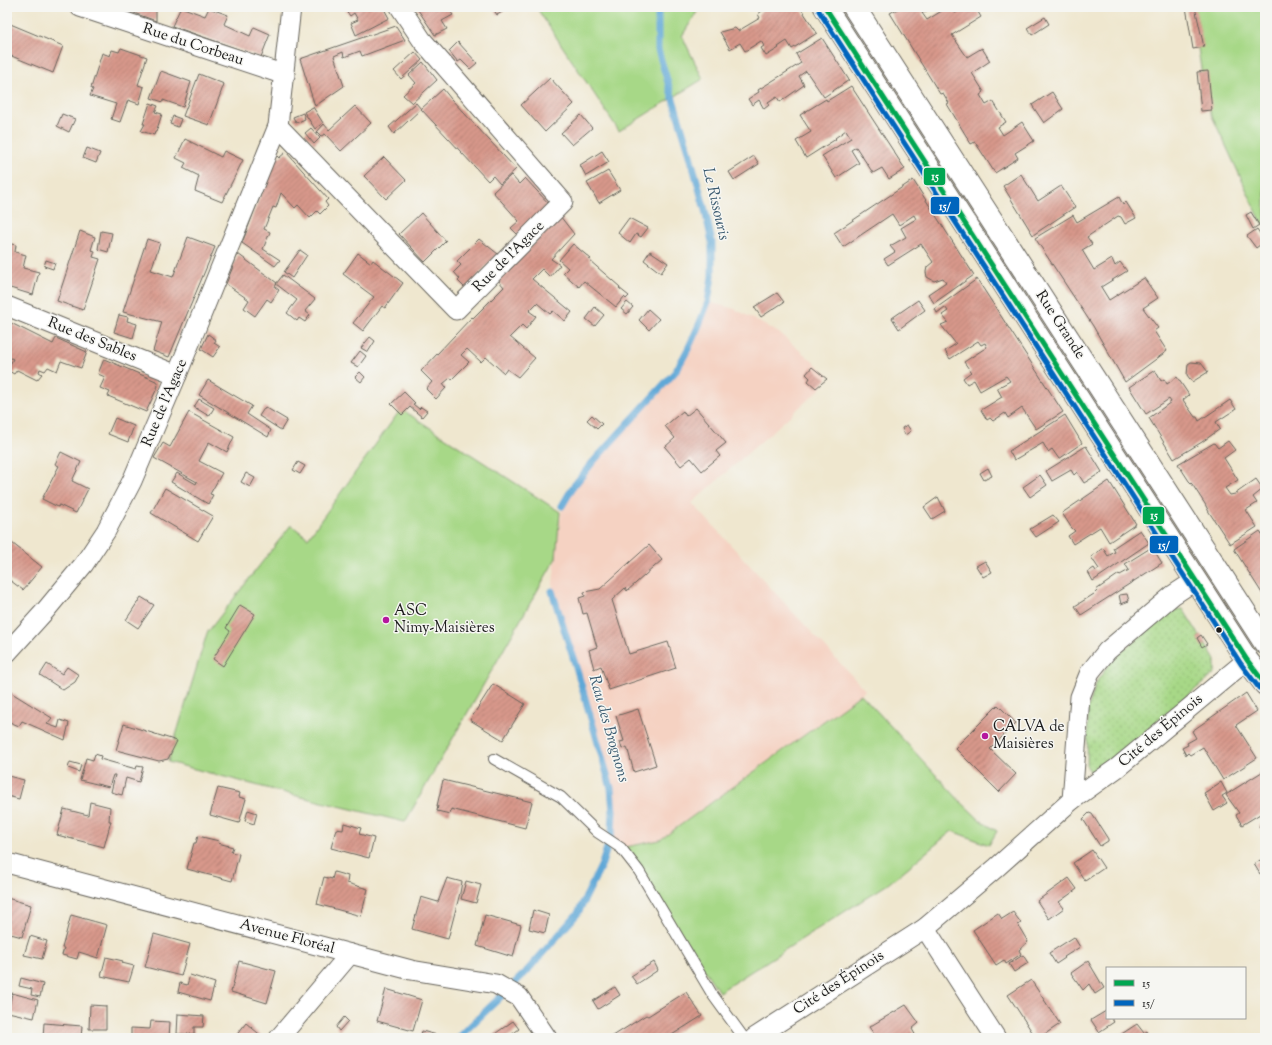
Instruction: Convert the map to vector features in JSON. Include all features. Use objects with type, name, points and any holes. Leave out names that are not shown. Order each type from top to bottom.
[{"type":"main road","name":"Rue Grande","points":[[825,7],[1247,660],[1265,684]]},
{"type":"main road","name":"Rue Grande","points":[[854,7],[1265,643]]},
{"type":"street","name":"Rue du Corbeau","points":[[80,7],[285,76]]},
{"type":"street","name":"Rue de l'Agace","points":[[7,653],[45,611],[84,564],[106,531],[132,481],[177,376],[278,126],[285,76],[291,7]]},
{"type":"street","name":"Rue de l'Agace","points":[[278,126],[456,310],[563,202],[422,40],[400,7]]},
{"type":"street","name":"Rue des Sables","points":[[7,306],[177,376]]},
{"type":"street","points":[[1072,800],[1080,697],[1090,672],[1107,651],[1173,595],[1196,580]]},
{"type":"street","name":"Cité des Épinois","points":[[754,1038],[925,928],[996,868],[1072,800],[1117,768],[1247,660]]},
{"type":"street","name":"Avenue Floréal","points":[[7,862],[411,970],[496,984],[519,997],[547,1038]]},
{"type":"street","points":[[925,928],[996,1038]]},
{"type":"street","points":[[279,1038],[350,954]]},
{"type":"lane","points":[[494,759],[561,797],[597,832],[621,848],[639,871],[712,994],[744,1038]]},
{"type":"shaded area","points":[[708,302],[735,309],[779,333],[829,375],[820,389],[692,503],[865,690],[660,840],[621,848],[609,842],[612,832],[613,811],[611,788],[577,670],[552,591],[562,506],[573,487],[592,463],[676,371],[688,349]]},
{"type":"green space","points":[[536,7],[700,7],[682,36],[703,79],[619,131]]},
{"type":"green space","points":[[1192,7],[1265,7],[1265,225],[1260,219],[1206,103]]},
{"type":"green space","name":"ASC Nimy-Maisières","points":[[401,409],[560,512],[556,558],[405,822],[297,796],[168,762],[207,633],[291,525],[308,538]]},
{"type":"green space","points":[[1183,609],[1215,660],[1215,673],[1096,772],[1091,772],[1087,767],[1088,708],[1097,681],[1112,660],[1170,611]]},
{"type":"green space","points":[[861,694],[960,801],[980,820],[997,831],[989,845],[952,831],[888,884],[719,992],[639,871],[621,848],[660,840]]},
{"type":"building","points":[[117,7],[156,7],[156,21],[134,13]]},
{"type":"building","points":[[181,7],[205,16],[209,8],[228,15],[224,24],[250,36],[254,27],[270,34],[261,57],[172,26]]},
{"type":"building","points":[[348,7],[383,7],[389,18],[356,35],[351,23],[358,20],[354,13],[350,16],[345,9]]},
{"type":"building","points":[[416,7],[447,7],[453,15],[442,21],[447,29],[435,35]]},
{"type":"building","points":[[492,7],[511,7],[497,15]]},
{"type":"building","points":[[765,7],[800,7],[817,33],[792,49],[787,41],[766,56],[761,48],[764,46],[761,41],[745,51],[740,43],[730,49],[720,32],[735,28],[738,31],[760,18],[758,14],[765,9]]},
{"type":"building","points":[[901,7],[935,7],[922,13],[927,20],[948,7],[951,7],[955,13],[961,10],[959,8],[961,7],[975,7],[981,17],[952,35],[967,57],[982,48],[990,61],[972,73],[984,92],[980,95],[986,105],[993,101],[1006,122],[998,127],[1003,135],[1022,122],[1034,141],[1015,153],[1018,158],[995,173],[975,142],[971,144],[947,104],[949,103],[943,93],[940,94],[890,13]]},
{"type":"building","points":[[1186,7],[1195,7],[1204,47],[1193,49]]},
{"type":"building","points":[[7,16],[11,17],[8,23],[63,46],[53,73],[9,55],[7,59]]},
{"type":"building","points":[[1045,17],[1049,24],[1032,35],[1027,28]]},
{"type":"building","points":[[396,26],[405,40],[362,56],[360,51],[344,57],[343,52],[334,56],[344,86],[315,106],[300,59]]},
{"type":"building","points":[[822,38],[849,80],[824,97],[806,71],[799,76],[804,85],[780,102],[777,97],[768,103],[769,105],[764,109],[759,100],[752,105],[748,99],[759,92],[758,90],[801,63],[796,54]]},
{"type":"building","points":[[458,42],[477,63],[470,69],[461,60],[458,62],[449,51]]},
{"type":"building","points":[[121,48],[147,57],[138,85],[144,87],[139,104],[128,100],[120,122],[111,119],[116,104],[90,96],[102,53],[110,56],[112,50],[119,52]]},
{"type":"building","points":[[415,52],[422,60],[401,79],[394,71]]},
{"type":"building","points":[[423,62],[437,80],[412,103],[403,95],[416,83],[409,75]]},
{"type":"building","points":[[161,71],[191,82],[183,107],[163,100],[163,102],[151,98]]},
{"type":"building","points":[[1208,71],[1212,110],[1201,111],[1197,72]]},
{"type":"building","points":[[199,74],[224,84],[209,125],[183,116]]},
{"type":"building","points":[[550,78],[574,104],[545,132],[521,105]]},
{"type":"building","points":[[851,86],[905,169],[889,179],[882,168],[873,173],[856,147],[851,150],[859,163],[836,178],[822,156],[851,138],[846,130],[835,138],[836,139],[806,158],[796,141],[811,132],[800,115]]},
{"type":"building","points":[[443,89],[516,169],[500,184],[493,176],[488,181],[421,109]]},
{"type":"building","points":[[1052,92],[1063,109],[1044,123],[1032,105]]},
{"type":"building","points":[[150,103],[158,106],[155,112],[162,114],[154,135],[141,131],[145,124],[143,124]]},
{"type":"building","points":[[416,103],[421,109],[394,134],[389,127]]},
{"type":"building","points":[[355,106],[371,123],[341,151],[325,134],[321,136],[317,132],[324,124],[329,130]]},
{"type":"building","points":[[313,107],[323,123],[315,129],[304,112]]},
{"type":"building","points":[[303,113],[305,119],[296,123],[293,117]]},
{"type":"building","points":[[62,114],[75,119],[69,132],[57,126]]},
{"type":"building","points":[[581,115],[592,128],[572,145],[561,133]]},
{"type":"building","points":[[173,116],[181,119],[178,127],[170,124]]},
{"type":"building","points":[[311,128],[320,138],[314,144],[305,133]]},
{"type":"building","points":[[185,139],[221,157],[224,151],[243,160],[222,202],[195,191],[199,176],[183,168],[186,163],[176,158]]},
{"type":"building","points":[[87,148],[100,153],[96,163],[83,158]]},
{"type":"building","points":[[602,151],[609,162],[586,176],[580,165]]},
{"type":"building","points":[[286,152],[328,199],[325,202],[328,206],[320,214],[317,211],[310,218],[298,205],[295,208],[281,193],[276,208],[273,207],[264,229],[270,232],[263,249],[280,260],[275,266],[242,243],[276,155],[279,158]]},
{"type":"building","points":[[754,156],[759,164],[734,180],[729,172]]},
{"type":"building","points":[[384,157],[406,180],[386,199],[364,176]]},
{"type":"building","points":[[608,171],[620,190],[599,203],[587,183]]},
{"type":"building","points":[[1021,174],[1038,201],[1061,186],[1075,207],[1033,235],[1003,186]]},
{"type":"building","points":[[511,175],[519,184],[525,178],[550,205],[519,236],[511,228],[519,221],[493,192]]},
{"type":"building","points":[[913,180],[974,275],[934,303],[928,294],[946,282],[943,278],[934,281],[927,277],[927,267],[933,262],[921,244],[888,265],[884,259],[895,252],[890,246],[906,237],[901,228],[916,219],[914,215],[899,225],[892,214],[843,247],[834,233]]},
{"type":"building","points":[[1119,197],[1123,205],[1126,202],[1136,218],[1125,224],[1121,217],[1118,216],[1087,237],[1092,244],[1082,250],[1094,270],[1112,259],[1115,266],[1120,262],[1127,271],[1101,287],[1109,300],[1144,278],[1158,298],[1143,308],[1158,328],[1154,331],[1167,351],[1125,382],[1093,326],[1035,238],[1073,215],[1077,222]]},
{"type":"building","points":[[1251,212],[1259,225],[1253,229],[1246,215]]},
{"type":"building","points":[[421,213],[446,241],[425,262],[399,234]]},
{"type":"building","points":[[560,216],[574,234],[551,259],[560,265],[550,277],[542,269],[532,279],[572,312],[565,321],[553,311],[550,314],[537,303],[529,311],[536,316],[526,329],[522,325],[510,337],[535,358],[518,377],[507,369],[504,373],[486,357],[481,362],[467,349],[461,355],[469,362],[452,379],[450,378],[443,384],[446,388],[436,399],[426,389],[432,382],[421,371],[472,317],[473,318],[504,287],[498,280]]},
{"type":"building","points":[[629,218],[648,228],[641,237],[636,234],[630,243],[618,233]]},
{"type":"building","points":[[1257,229],[1265,241],[1256,248],[1247,236]]},
{"type":"building","points":[[80,231],[95,237],[91,250],[95,251],[93,257],[100,259],[83,310],[57,301]]},
{"type":"building","points":[[101,231],[112,233],[108,252],[98,249]]},
{"type":"building","points":[[188,237],[215,247],[169,357],[153,351],[162,322],[123,312],[147,239],[160,243],[151,270],[173,277]]},
{"type":"building","points":[[479,239],[498,254],[481,272],[468,291],[458,281],[460,279],[454,272],[461,265],[457,261]]},
{"type":"building","points":[[7,243],[16,245],[15,252],[26,255],[23,268],[39,272],[33,295],[7,287]]},
{"type":"building","points":[[573,244],[591,259],[589,260],[629,296],[626,299],[624,297],[616,307],[584,281],[579,287],[563,273],[568,268],[559,260]]},
{"type":"building","points":[[300,250],[307,255],[292,278],[284,272]]},
{"type":"building","points":[[650,251],[668,263],[661,273],[644,260]]},
{"type":"building","points":[[358,253],[371,263],[373,260],[403,283],[385,308],[382,306],[363,331],[353,323],[374,297],[343,274]]},
{"type":"building","points":[[238,254],[277,283],[275,287],[279,290],[271,302],[267,299],[255,316],[244,308],[249,300],[226,284]]},
{"type":"building","points":[[46,260],[55,263],[53,269],[44,266]]},
{"type":"building","points":[[283,275],[315,299],[305,311],[310,315],[305,322],[299,318],[297,321],[287,313],[297,300],[276,284]]},
{"type":"building","points":[[977,279],[1063,412],[1036,429],[1022,408],[1008,418],[1005,413],[993,421],[990,418],[987,420],[981,410],[1002,397],[997,388],[1010,381],[1006,376],[980,391],[974,380],[967,384],[963,378],[971,372],[964,362],[987,347],[985,343],[981,345],[978,341],[950,359],[945,351],[956,344],[941,325],[948,322],[942,315],[948,311],[945,307],[937,313],[935,309]]},
{"type":"building","points":[[777,293],[784,302],[761,317],[754,307]]},
{"type":"building","points":[[918,300],[925,310],[899,329],[892,318]]},
{"type":"building","points":[[627,302],[633,307],[627,314],[621,309]]},
{"type":"building","points":[[595,307],[604,315],[595,326],[586,319]]},
{"type":"building","points":[[648,309],[659,319],[649,330],[639,320]]},
{"type":"building","points":[[119,315],[128,317],[127,321],[137,324],[133,338],[114,332]]},
{"type":"building","points":[[7,321],[53,344],[56,338],[87,352],[81,368],[61,361],[57,371],[48,367],[45,371],[40,369],[39,372],[42,374],[37,380],[17,370],[14,374],[7,370],[13,359],[7,356]]},
{"type":"building","points":[[208,334],[216,340],[214,343],[220,347],[213,357],[201,349]]},
{"type":"building","points":[[370,337],[375,341],[368,352],[361,348]]},
{"type":"building","points":[[360,351],[366,356],[358,367],[351,363]]},
{"type":"building","points":[[104,359],[156,381],[158,386],[146,412],[108,396],[110,392],[100,388],[105,377],[98,374]]},
{"type":"building","points":[[1191,362],[1201,363],[1208,372],[1192,382],[1187,375],[1188,364]]},
{"type":"building","points":[[812,367],[827,379],[816,388],[808,381],[810,378],[806,374]]},
{"type":"building","points":[[1155,370],[1161,381],[1164,379],[1167,384],[1177,377],[1189,395],[1183,400],[1199,421],[1230,400],[1236,409],[1216,422],[1220,429],[1174,459],[1149,418],[1171,402],[1169,399],[1146,414],[1129,387]]},
{"type":"building","points":[[360,372],[365,377],[361,382],[355,377]]},
{"type":"building","points":[[208,380],[252,406],[247,414],[271,430],[268,437],[199,395]]},
{"type":"building","points":[[404,392],[419,409],[421,407],[427,411],[422,417],[410,407],[402,415],[391,404]]},
{"type":"building","points":[[199,399],[214,408],[209,416],[194,407]]},
{"type":"building","points":[[265,407],[287,420],[281,430],[259,416]]},
{"type":"building","points":[[696,408],[726,443],[716,451],[720,456],[702,471],[691,458],[681,466],[665,447],[675,438],[665,426],[683,411],[686,416]]},
{"type":"building","points":[[189,412],[234,437],[227,452],[209,442],[199,461],[222,473],[210,494],[213,495],[208,504],[171,482],[177,473],[196,484],[197,482],[154,458],[163,443],[170,447]]},
{"type":"building","points":[[592,415],[602,424],[597,429],[587,420]]},
{"type":"building","points":[[1065,415],[1082,443],[1059,459],[1052,449],[1048,452],[1043,443],[1014,460],[1009,451]]},
{"type":"building","points":[[115,418],[134,426],[128,442],[108,434]]},
{"type":"building","points":[[907,425],[911,431],[905,435],[902,428]]},
{"type":"building","points":[[1228,441],[1235,450],[1224,458],[1238,480],[1225,488],[1230,495],[1235,494],[1256,479],[1263,489],[1253,497],[1257,503],[1246,510],[1257,527],[1230,544],[1178,464],[1214,443],[1218,448]]},
{"type":"building","points":[[1086,446],[1102,472],[1084,483],[1077,472],[1074,475],[1071,470],[1052,481],[1046,471]]},
{"type":"building","points":[[61,452],[81,462],[72,481],[88,489],[76,513],[59,505],[58,507],[42,499],[59,466],[55,464]]},
{"type":"building","points":[[298,462],[305,466],[300,474],[293,470]]},
{"type":"building","points":[[988,468],[992,476],[984,480],[980,473]]},
{"type":"building","points":[[246,473],[255,478],[250,487],[241,482]]},
{"type":"building","points":[[1040,475],[1047,485],[1030,497],[1023,487]]},
{"type":"building","points":[[1109,481],[1136,524],[1109,542],[1100,527],[1073,544],[1068,536],[1075,531],[1062,513]]},
{"type":"building","points":[[165,488],[213,516],[198,541],[151,513]]},
{"type":"building","points":[[938,497],[945,511],[932,519],[924,507]]},
{"type":"building","points":[[1053,515],[1059,522],[1036,537],[1030,529]]},
{"type":"building","points":[[1140,530],[1149,543],[1093,581],[1088,572],[1094,568],[1096,571],[1099,569],[1091,557],[1103,548],[1108,556],[1115,552],[1113,548]]},
{"type":"building","points":[[1260,531],[1265,538],[1265,598],[1234,549]]},
{"type":"building","points":[[7,539],[42,567],[23,590],[7,578]]},
{"type":"building","points":[[649,545],[662,560],[627,591],[625,588],[612,600],[629,654],[668,642],[676,668],[609,690],[601,666],[594,669],[589,650],[597,647],[587,613],[583,614],[579,598],[585,596],[584,592],[600,589]]},
{"type":"building","points":[[1152,547],[1162,563],[1081,615],[1075,606],[1094,594],[1097,591],[1096,590],[1119,574],[1120,575],[1129,570],[1125,564]]},
{"type":"building","points":[[985,561],[992,572],[983,577],[976,566]]},
{"type":"building","points":[[1127,594],[1129,601],[1121,604],[1119,595]]},
{"type":"building","points":[[141,597],[154,605],[138,628],[126,620]]},
{"type":"building","points":[[240,605],[255,614],[223,666],[213,659],[230,631],[226,628]]},
{"type":"building","points":[[1201,635],[1207,644],[1202,647],[1197,638]]},
{"type":"building","points":[[47,664],[62,674],[67,667],[79,675],[75,682],[63,690],[40,675]]},
{"type":"building","points":[[493,684],[525,704],[503,740],[470,720]]},
{"type":"building","points":[[7,690],[52,718],[47,724],[58,728],[60,720],[69,723],[65,740],[22,721],[19,726],[7,721]]},
{"type":"building","points":[[1246,693],[1257,711],[1236,725],[1257,758],[1223,780],[1203,747],[1190,755],[1188,753],[1186,755],[1182,748],[1196,738],[1192,731]]},
{"type":"building","name":"CALVA de Maisières","points":[[998,705],[1016,723],[990,749],[1016,774],[999,792],[955,748]]},
{"type":"building","points":[[638,709],[656,765],[634,772],[627,747],[622,749],[620,742],[624,741],[616,716]]},
{"type":"building","points":[[124,724],[177,741],[168,759],[159,761],[116,750]]},
{"type":"building","points":[[95,754],[101,756],[100,759],[136,769],[137,766],[143,767],[139,782],[126,778],[122,795],[111,792],[115,775],[113,775],[109,787],[80,780],[86,758],[93,760]]},
{"type":"building","points":[[70,762],[81,765],[79,772],[68,768]]},
{"type":"building","points":[[1265,770],[1265,811],[1242,825],[1236,815],[1239,813],[1226,795]]},
{"type":"building","points":[[8,776],[24,780],[19,799],[7,796]]},
{"type":"building","points":[[443,780],[532,802],[525,828],[451,809],[450,814],[437,811]]},
{"type":"building","points":[[1221,782],[1227,793],[1222,796],[1227,803],[1214,811],[1204,793]]},
{"type":"building","points":[[218,788],[240,793],[239,797],[246,799],[239,823],[210,815]]},
{"type":"building","points":[[90,802],[110,807],[109,821],[111,821],[104,847],[57,835],[64,809],[88,815]]},
{"type":"building","points":[[248,810],[257,813],[254,824],[245,821]]},
{"type":"building","points":[[1089,813],[1092,814],[1108,839],[1108,841],[1100,846],[1083,819]]},
{"type":"building","points":[[1265,822],[1265,836],[1259,826]]},
{"type":"building","points":[[344,823],[361,828],[359,834],[374,838],[369,858],[331,848],[336,829],[343,830]]},
{"type":"building","points":[[198,836],[219,841],[218,843],[233,847],[231,852],[239,854],[232,881],[187,869],[194,843],[196,843]]},
{"type":"building","points":[[1092,850],[1104,868],[1085,881],[1073,863]]},
{"type":"building","points":[[1265,857],[1265,871],[1260,874],[1254,864]]},
{"type":"building","points":[[334,872],[348,876],[347,883],[368,889],[361,916],[317,904],[324,877],[332,879]]},
{"type":"building","points":[[447,878],[462,882],[448,939],[412,929],[421,897],[438,902]]},
{"type":"building","points":[[1069,878],[1077,889],[1059,902],[1064,908],[1049,919],[1037,901]]},
{"type":"building","points":[[466,881],[481,885],[476,903],[461,899]]},
{"type":"building","points":[[7,898],[31,905],[22,937],[7,933]]},
{"type":"building","points":[[533,910],[549,915],[545,933],[529,929]]},
{"type":"building","points":[[1013,912],[1021,923],[1018,925],[1028,942],[1019,950],[1021,954],[1006,964],[1004,960],[996,965],[973,930],[998,913],[1002,919]]},
{"type":"building","points":[[71,915],[107,925],[98,958],[79,952],[77,959],[62,955],[64,948],[62,948]]},
{"type":"building","points":[[485,915],[521,925],[513,957],[477,946]]},
{"type":"building","points":[[154,934],[190,944],[181,976],[145,967]]},
{"type":"building","points":[[30,936],[47,941],[42,959],[24,955]]},
{"type":"building","points":[[1074,937],[1080,947],[1056,964],[1049,953]]},
{"type":"building","points":[[1023,955],[1028,963],[1014,972],[1009,964]]},
{"type":"building","points":[[106,957],[123,961],[122,963],[134,966],[129,982],[101,976]]},
{"type":"building","points":[[239,961],[276,971],[267,1003],[231,992]]},
{"type":"building","points":[[1088,961],[1104,988],[1095,994],[1089,984],[1083,990],[1071,973]]},
{"type":"building","points":[[654,962],[658,970],[637,984],[631,976]]},
{"type":"building","points":[[190,975],[215,983],[210,1001],[178,992],[180,983],[187,985]]},
{"type":"building","points":[[21,978],[43,984],[40,997],[31,995],[32,989],[19,986]]},
{"type":"building","points":[[1031,980],[1060,1024],[1039,1038],[1036,1038],[1008,995]]},
{"type":"building","points":[[615,987],[620,995],[598,1009],[593,1001]]},
{"type":"building","points":[[386,989],[422,1000],[413,1031],[377,1021]]},
{"type":"building","points":[[686,992],[702,1016],[667,1038],[610,1038],[646,1015],[648,1016]]},
{"type":"building","points":[[12,993],[38,1000],[34,1018],[8,1012]]},
{"type":"building","points":[[90,1005],[106,1006],[106,1029],[89,1029]]},
{"type":"building","points":[[906,1005],[919,1023],[912,1029],[917,1038],[877,1038],[869,1027]]},
{"type":"building","points":[[1106,1011],[1106,1019],[1112,1019],[1114,1022],[1099,1032],[1091,1020]]},
{"type":"building","points":[[178,1014],[204,1016],[203,1027],[194,1027],[194,1034],[177,1034]]},
{"type":"building","points":[[344,1017],[348,1021],[339,1031],[336,1027]]},
{"type":"building","points":[[151,1021],[170,1022],[169,1038],[131,1038],[131,1028],[150,1029]]},
{"type":"building","points":[[513,1021],[519,1029],[507,1038],[489,1038]]},
{"type":"building","points":[[44,1023],[82,1026],[81,1038],[43,1038]]},
{"type":"building","points":[[246,1023],[264,1038],[236,1038],[235,1037]]},
{"type":"building","points":[[1137,1024],[1144,1033],[1147,1031],[1150,1037],[1122,1038],[1120,1035]]},
{"type":"building","points":[[422,1031],[437,1035],[437,1038],[420,1038]]},
{"type":"waterway","name":"Le Rissouris","points":[[562,506],[573,487],[592,463],[676,371],[688,349],[708,302],[712,276],[712,242],[688,148],[658,50],[658,7]]},
{"type":"waterway","name":"Rau des Brognons","points":[[458,1038],[525,973],[578,913],[602,864],[612,832],[613,811],[611,788],[577,670],[552,591]]},
{"type":"transit line","name":"15","points":[[825,7],[1247,660],[1265,684]]},
{"type":"transit line","name":"15/","points":[[819,11],[1241,664],[1259,688]]},
{"type":"place","name":"ASC Nimy-Maisières","points":[[386,620]]},
{"type":"place","name":"CALVA de Maisières","points":[[985,736]]}]
